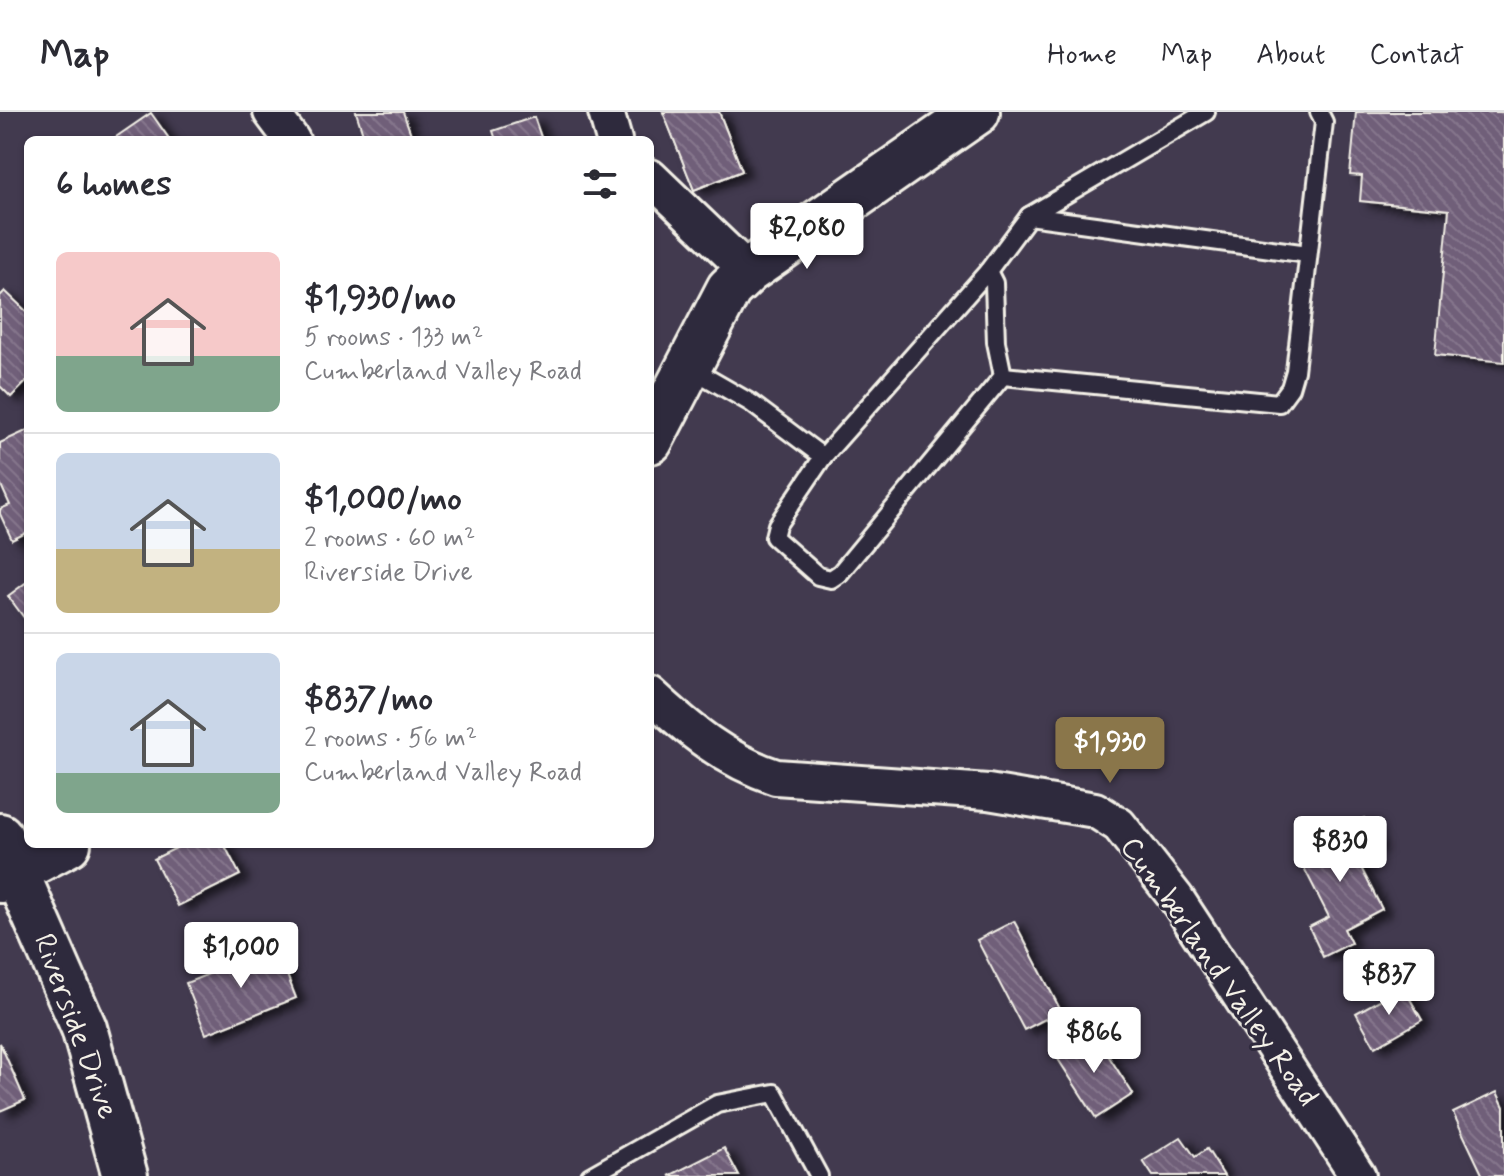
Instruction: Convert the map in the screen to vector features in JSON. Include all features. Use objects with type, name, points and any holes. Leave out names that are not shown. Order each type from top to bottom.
[{"type":"street","points":[[271,112],[289,136]]},
{"type":"street","points":[[606,112],[613,136]]},
{"type":"street","points":[[654,433],[729,289],[748,271],[977,112]]},
{"type":"street","points":[[654,181],[748,271]]},
{"type":"street","name":"Cumberland Valley Road","points":[[654,698],[694,735],[743,766],[776,777],[988,792],[1095,810],[1119,825],[1176,898],[1358,1176]]},
{"type":"street","points":[[6,862],[54,848]]},
{"type":"street","name":"Riverside Drive","points":[[6,862],[84,1028],[125,1176]]},
{"type":"lane","points":[[1003,376],[840,573],[831,579],[818,576],[774,537],[777,525],[823,457],[988,271],[1029,216],[1206,112]]},
{"type":"lane","points":[[1003,376],[1279,403],[1290,388],[1295,371],[1324,122],[1319,112]]},
{"type":"lane","points":[[1029,216],[1308,254]]},
{"type":"lane","points":[[988,271],[994,283],[996,342],[1003,376]]},
{"type":"lane","points":[[689,367],[751,403],[823,457]]},
{"type":"lane","points":[[590,1176],[717,1104],[774,1093],[819,1176]]},
{"type":"building","points":[[356,112],[403,112],[412,136],[364,136]]},
{"type":"building","points":[[663,112],[719,112],[742,171],[694,190]]},
{"type":"building","points":[[663,112],[719,112],[742,171],[694,190]]},
{"type":"building","points":[[1356,112],[1504,112],[1504,362],[1435,355],[1449,210],[1360,201],[1362,176],[1350,175]]},
{"type":"building","points":[[151,113],[167,136],[117,136]]},
{"type":"building","points":[[534,117],[541,136],[495,136],[493,131]]},
{"type":"building","points":[[5,291],[24,309],[24,384],[11,397],[0,386],[0,296]]},
{"type":"building","points":[[24,432],[24,534],[12,540],[0,514],[0,509],[10,505],[0,483],[0,443]]},
{"type":"building","points":[[24,584],[24,618],[8,596]]},
{"type":"building","points":[[1364,818],[1377,844],[1355,856],[1382,909],[1344,929],[1351,943],[1323,957],[1309,927],[1329,917],[1296,852]]},
{"type":"building","points":[[176,848],[226,848],[240,875],[178,906],[154,859]]},
{"type":"building","points":[[1014,921],[1061,1011],[1024,1030],[977,940]]},
{"type":"building","points":[[276,947],[296,998],[206,1034],[186,983]]},
{"type":"building","points":[[1403,987],[1422,1020],[1375,1047],[1356,1013]]},
{"type":"building","points":[[1093,1032],[1133,1094],[1096,1118],[1056,1056]]},
{"type":"building","points":[[0,1043],[25,1100],[0,1111]]},
{"type":"building","points":[[1497,1092],[1504,1107],[1504,1176],[1483,1176],[1453,1113]]},
{"type":"building","points":[[1181,1137],[1195,1157],[1207,1149],[1224,1176],[1153,1176],[1143,1161]]},
{"type":"building","points":[[724,1148],[739,1176],[669,1176]]}]
